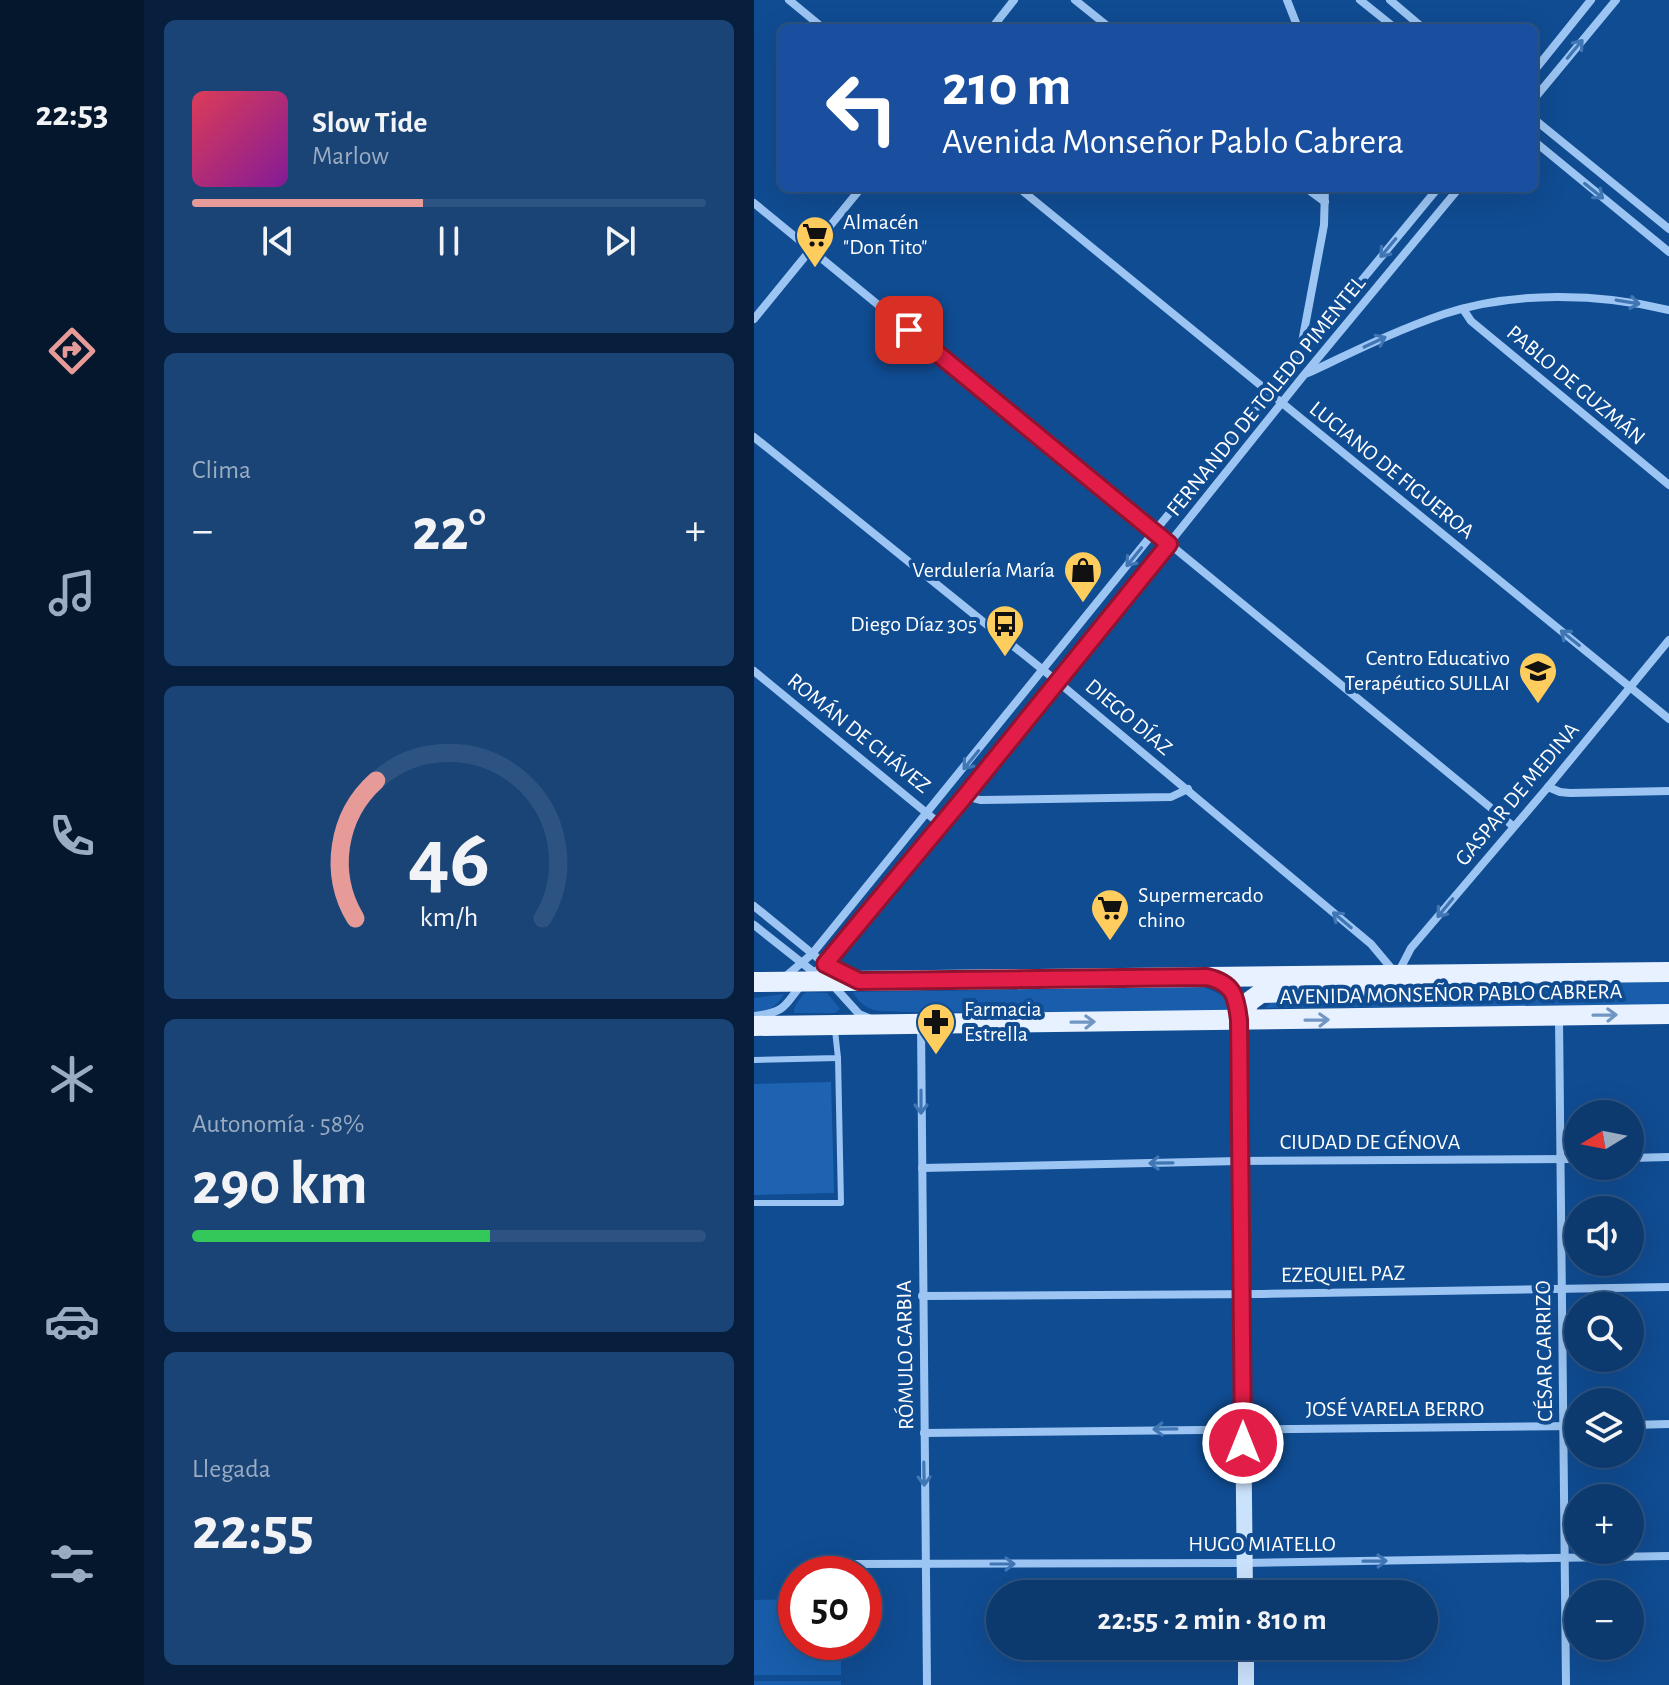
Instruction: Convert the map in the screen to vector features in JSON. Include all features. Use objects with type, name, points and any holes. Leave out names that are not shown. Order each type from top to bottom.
[{"type":"main road","name":"AVENIDA MONSEÑOR PABLO CABRERA","points":[[754,982],[779,982],[815,973],[859,981],[1669,972]]},
{"type":"main road","points":[[1239,1020],[1250,1001],[1261,993],[1357,990],[1397,975]]},
{"type":"main road","points":[[1207,977],[1221,981],[1231,989],[1239,1020],[1245,1580]]},
{"type":"main road","name":"AVENIDA MONSEÑOR PABLO CABRERA","points":[[754,1026],[1669,1014]]},
{"type":"main road","points":[[1246,1660],[1246,1685]]},
{"type":"street","points":[[789,0],[818,24]]},
{"type":"street","points":[[995,24],[1014,0]]},
{"type":"street","points":[[1075,0],[1105,24]]},
{"type":"street","points":[[1287,0],[1296,24]]},
{"type":"street","points":[[1360,0],[1390,24]]},
{"type":"street","points":[[1390,0],[1418,24]]},
{"type":"street","points":[[1538,66],[1591,0]]},
{"type":"street","points":[[1538,94],[1616,0]]},
{"type":"street","points":[[1538,122],[1669,229]]},
{"type":"street","points":[[1538,144],[1669,252]]},
{"type":"street","points":[[754,319],[858,192]]},
{"type":"street","name":"LUCIANO DE FIGUEROA","points":[[1024,192],[1669,719]]},
{"type":"street","points":[[1311,192],[1325,202]]},
{"type":"street","points":[[1299,356],[1320,252],[1325,192]]},
{"type":"street","name":"FERNANDO DE TOLEDO PIMENTEL","points":[[815,973],[812,954],[1435,192]]},
{"type":"street","name":"FERNANDO DE TOLEDO PIMENTEL","points":[[754,1016],[787,1006],[965,796],[1456,192]]},
{"type":"street","points":[[754,203],[1513,826]]},
{"type":"street","points":[[1304,375],[1412,326],[1463,309],[1562,297],[1612,300],[1669,310]]},
{"type":"street","name":"PABLO DE GUZMÁN","points":[[1463,309],[1471,321],[1669,485]]},
{"type":"street","name":"DIEGO DÍAZ","points":[[754,437],[1188,789],[1371,944],[1397,975]]},
{"type":"street","name":"GASPAR DE MEDINA","points":[[1397,975],[1411,948],[1669,640]]},
{"type":"street","name":"ROMÁN DE CHÁVEZ","points":[[754,671],[940,824]]},
{"type":"street","points":[[1548,787],[1570,793],[1669,791]]},
{"type":"street","points":[[965,796],[980,800],[1171,797],[1188,789]]},
{"type":"street","points":[[754,906],[812,954],[815,973]]},
{"type":"street","points":[[754,925],[815,973],[859,1014],[885,1024]]},
{"type":"street","name":"CÉSAR CARRIZO","points":[[1559,1016],[1564,1558]]},
{"type":"street","name":"RÓMULO CARBIA","points":[[921,1024],[927,1685]]},
{"type":"street","points":[[1644,1158],[1669,1157]]},
{"type":"street","name":"CIUDAD DE GÉNOVA","points":[[922,1168],[1239,1161],[1564,1159]]},
{"type":"street","name":"EZEQUIEL PAZ","points":[[922,1296],[1669,1287]]},
{"type":"street","points":[[1644,1425],[1669,1424]]},
{"type":"street","name":"JOSÉ VARELA BERRO","points":[[924,1433],[1563,1426]]},
{"type":"street","name":"HUGO MIATELLO","points":[[1644,1556],[1669,1556]]},
{"type":"street","name":"HUGO MIATELLO","points":[[882,1564],[1564,1558]]},
{"type":"street","name":"CÉSAR CARRIZO","points":[[1564,1564],[1566,1685]]},
{"type":"lane","points":[[754,1203],[841,1203],[838,1058],[834,1025]]},
{"type":"lane","points":[[754,1060],[838,1058]]},
{"type":"shaded area","points":[[1669,981],[1669,1005],[1265,1008],[1275,999],[1359,997],[1415,985]]},
{"type":"shaded area","points":[[1203,987],[1226,1000],[1231,1008],[1229,1013],[904,1012],[869,1008],[853,992]]},
{"type":"shaded area","points":[[807,992],[827,993],[840,1009],[835,1013],[794,1013],[798,1001]]},
{"type":"shaded area","points":[[784,994],[772,1008],[754,1012],[754,998]]},
{"type":"shaded area","points":[[778,1599],[778,1660],[841,1660],[841,1675],[754,1675],[754,1600]]},
{"type":"shaded area","points":[[754,1681],[841,1681],[841,1685],[754,1685]]},
{"type":"building","points":[[831,1082],[834,1193],[754,1195],[754,1084]]},
{"type":"place","name":"Almacén \"Don Tito\"","points":[[815,269]]},
{"type":"place","name":"Verdulería María","points":[[1083,604]]},
{"type":"place","name":"Diego Díaz 305","points":[[1005,658]]},
{"type":"place","name":"Centro Educativo Terapéutico SULLAI","points":[[1538,705]]},
{"type":"place","name":"Supermercado chino","points":[[1110,942]]},
{"type":"place","name":"Farmacia Estrella","points":[[936,1056]]},
{"type":"route","points":[[909,330],[1169,544],[825,964],[859,981],[1207,977],[1221,981],[1231,989],[1239,1020],[1243,1443]]}]
